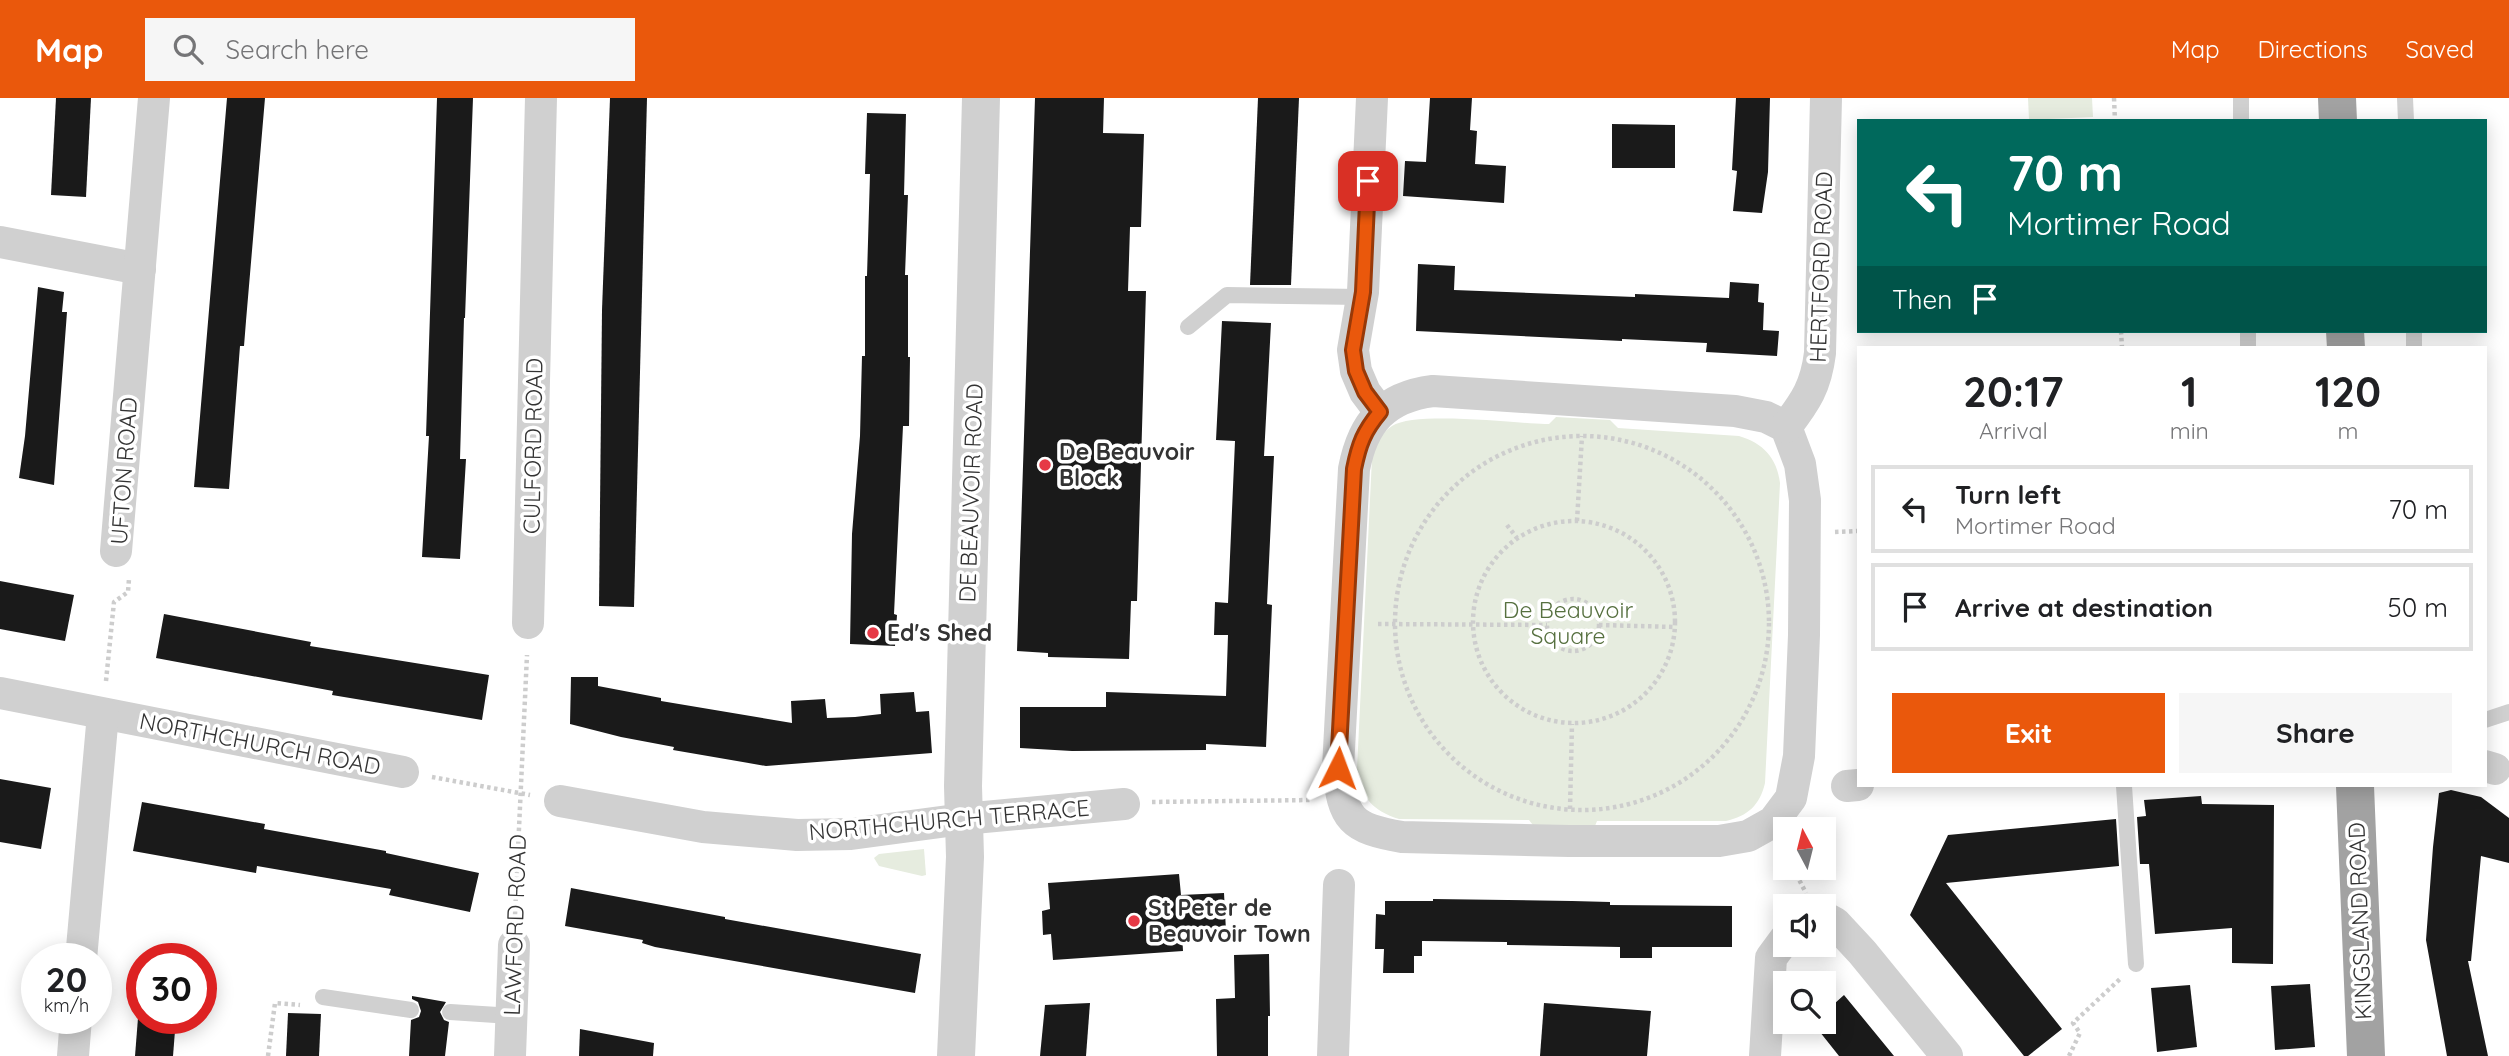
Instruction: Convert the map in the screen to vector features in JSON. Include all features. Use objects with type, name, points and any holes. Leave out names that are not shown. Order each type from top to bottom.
[{"type":"highway","points":[[2337,98],[2337,119]]},
{"type":"highway","name":"KINGSLAND ROAD","points":[[2355,787],[2366,1056]]},
{"type":"street","name":"UFTON ROAD","points":[[116,551],[154,98]]},
{"type":"street","name":"CULFORD ROAD","points":[[528,622],[541,98]]},
{"type":"street","name":"DE BEAUVOIR ROAD","points":[[956,1056],[965,857],[963,819],[981,98]]},
{"type":"street","points":[[1372,98],[1362,297],[1353,350],[1356,371],[1365,392],[1380,412]]},
{"type":"street","name":"HERTFORD ROAD","points":[[1786,426],[1808,398],[1818,375],[1826,98]]},
{"type":"street","points":[[0,242],[140,269]]},
{"type":"street","points":[[1433,391],[1735,411],[1766,417],[1786,426],[1800,464],[1805,500],[1804,635],[1799,756],[1791,798],[1773,822],[1748,836],[1719,841],[1569,841],[1402,837],[1377,833],[1361,826],[1348,815],[1341,799],[1338,768],[1354,469],[1357,450],[1365,430],[1380,412],[1402,397],[1433,391]]},
{"type":"street","name":"NORTHCHURCH ROAD","points":[[0,693],[403,772]]},
{"type":"street","points":[[82,943],[103,714]]},
{"type":"street","name":"NORTHCHURCH TERRACE","points":[[559,801],[703,827],[797,835],[851,834],[963,819],[1124,804]]},
{"type":"street","points":[[1333,1056],[1339,886]]},
{"type":"street","points":[[1836,924],[1947,1056]]},
{"type":"street","name":"LAWFORD ROAD","points":[[510,1056],[514,945]]},
{"type":"street","points":[[1765,1056],[1777,957]]},
{"type":"street","points":[[73,1056],[75,1034]]},
{"type":"lane","points":[[2241,98],[2241,119]]},
{"type":"lane","points":[[2405,98],[2406,119]]},
{"type":"lane","points":[[1188,327],[1227,295],[1362,297]]},
{"type":"lane","points":[[2487,719],[2509,712]]},
{"type":"lane","points":[[2124,787],[2136,964]]},
{"type":"lane","points":[[323,997],[411,1010]]},
{"type":"lane","points":[[450,1012],[512,1016]]},
{"type":"path","points":[[2114,98],[2115,119]]},
{"type":"path","points":[[1561,437],[1604,437],[1659,453],[1686,467],[1724,502],[1741,524],[1758,561],[1768,598],[1769,634],[1761,678],[1749,708],[1732,735],[1703,766],[1685,780],[1641,801],[1615,807],[1592,810],[1543,806],[1516,798],[1484,783],[1457,763],[1433,738],[1413,705],[1399,668],[1393,624],[1401,576],[1421,527],[1439,502],[1464,477],[1495,457],[1523,446],[1561,437]]},
{"type":"path","points":[[1577,521],[1581,447]]},
{"type":"path","points":[[1577,521],[1603,525],[1628,536],[1649,553],[1664,575],[1674,600],[1676,627],[1670,658],[1654,685],[1632,707],[1603,720],[1572,724],[1541,719],[1513,704],[1491,682],[1477,654],[1472,623],[1475,598],[1484,575],[1498,555],[1517,538],[1545,525],[1577,521]]},
{"type":"path","points":[[1507,525],[1517,538]]},
{"type":"path","name":"UFTON ROAD","points":[[103,714],[114,602],[128,592],[130,571],[116,551]]},
{"type":"path","points":[[1577,599],[1592,608],[1599,625],[1588,646],[1572,650],[1564,649],[1552,640],[1547,625],[1553,608],[1560,602],[1577,599]]},
{"type":"path","points":[[519,793],[528,622]]},
{"type":"path","points":[[1403,624],[1547,625]]},
{"type":"path","points":[[1599,625],[1676,627]]},
{"type":"path","points":[[1570,799],[1572,724]]},
{"type":"path","name":"NORTHCHURCH ROAD","points":[[403,772],[519,793]]},
{"type":"path","name":"LAWFORD ROAD","points":[[514,945],[519,793]]},
{"type":"path","points":[[1124,804],[1341,799]]},
{"type":"path","points":[[2069,1056],[2080,1033],[2073,1023],[2136,964]]},
{"type":"path","points":[[268,1056],[275,1003],[313,1006],[323,997]]},
{"type":"green space","points":[[2028,98],[2092,98],[2093,117],[2029,119]]},
{"type":"green space","name":"De Beauvoir Square","points":[[1556,417],[1610,420],[1618,428],[1739,436],[1762,447],[1776,466],[1780,483],[1765,783],[1760,798],[1741,816],[1726,821],[1597,821],[1595,826],[1536,829],[1529,820],[1399,819],[1375,807],[1361,788],[1357,769],[1372,458],[1379,440],[1392,426],[1421,419],[1549,424]]},
{"type":"green space","points":[[924,849],[926,875],[922,876],[879,866],[874,858],[879,854]]},
{"type":"building","points":[[56,98],[91,98],[86,197],[51,195]]},
{"type":"building","points":[[227,98],[265,98],[244,346],[240,346],[229,489],[194,487]]},
{"type":"building","points":[[437,98],[473,98],[460,459],[466,459],[460,559],[422,557],[429,436],[426,436]]},
{"type":"building","points":[[610,98],[647,98],[634,607],[599,606],[602,310]]},
{"type":"building","points":[[1035,98],[1104,98],[1103,133],[1144,134],[1141,227],[1130,227],[1128,291],[1146,291],[1137,601],[1131,601],[1129,659],[1048,657],[1048,653],[1017,651]]},
{"type":"building","points":[[1258,98],[1299,98],[1291,285],[1250,285]]},
{"type":"building","points":[[1430,98],[1472,98],[1470,130],[1477,131],[1475,164],[1506,166],[1504,203],[1403,196],[1405,161],[1426,162]]},
{"type":"building","points":[[1736,98],[1770,98],[1768,172],[1762,213],[1733,211],[1737,171],[1732,170]]},
{"type":"building","points":[[867,113],[906,114],[904,195],[908,195],[905,275],[908,275],[909,426],[903,426],[894,614],[897,615],[895,646],[850,644],[852,534],[860,436],[862,356],[865,356],[865,276],[870,174],[865,174]]},
{"type":"building","points":[[1612,124],[1675,125],[1675,168],[1612,168]]},
{"type":"building","points":[[1418,264],[1455,266],[1454,290],[1729,298],[1730,282],[1759,284],[1758,302],[1764,303],[1763,330],[1779,331],[1777,356],[1706,352],[1707,343],[1416,331]]},
{"type":"building","points":[[38,287],[64,292],[62,312],[67,312],[54,485],[19,478]]},
{"type":"building","points":[[1222,321],[1271,323],[1264,456],[1274,456],[1267,604],[1272,605],[1266,747],[1206,744],[1206,750],[1072,751],[1020,748],[1020,707],[1106,707],[1106,692],[1226,696],[1228,635],[1214,635],[1215,602],[1228,603],[1235,441],[1216,440]]},
{"type":"building","points":[[0,581],[74,595],[65,641],[0,629]]},
{"type":"building","points":[[164,614],[311,642],[310,646],[489,675],[482,720],[332,695],[333,691],[156,658]]},
{"type":"building","points":[[571,677],[598,677],[598,686],[661,698],[661,701],[792,723],[791,701],[825,699],[827,718],[855,717],[881,714],[880,694],[914,692],[916,712],[929,711],[932,753],[766,766],[673,750],[674,747],[570,724]]},
{"type":"building","points":[[0,779],[51,788],[41,849],[0,842]]},
{"type":"building","points":[[2451,790],[2481,797],[2509,818],[2509,863],[2481,856],[2471,961],[2468,961],[2488,1056],[2447,1056],[2426,940],[2439,793]]},
{"type":"building","points":[[2201,796],[2202,804],[2274,805],[2273,964],[2232,963],[2232,928],[2155,934],[2149,864],[2140,864],[2137,817],[2146,816],[2144,800]]},
{"type":"building","points":[[142,802],[265,824],[264,829],[386,851],[479,873],[470,912],[389,895],[391,889],[257,866],[256,873],[133,851]]},
{"type":"building","points":[[2116,819],[2119,866],[1946,883],[2062,1029],[2028,1056],[2024,1056],[1910,915],[1948,835]]},
{"type":"building","name":"St Peter de Beauvoir Town","points":[[1179,874],[1181,895],[1224,893],[1226,931],[1182,933],[1183,951],[1053,960],[1051,934],[1043,935],[1042,911],[1050,909],[1048,883]]},
{"type":"building","points":[[571,888],[921,954],[915,993],[655,947],[642,943],[643,940],[565,926]]},
{"type":"building","points":[[1433,899],[1732,906],[1732,947],[1652,947],[1652,958],[1620,958],[1620,947],[1422,941],[1422,956],[1414,956],[1414,973],[1383,973],[1384,949],[1375,949],[1376,914],[1385,915],[1385,901]]},
{"type":"building","points":[[1269,954],[1268,1056],[1217,1056],[1216,999],[1235,998],[1234,955]]},
{"type":"building","points":[[2310,984],[2315,1047],[2275,1050],[2271,986]]},
{"type":"building","points":[[2190,985],[2197,1047],[2157,1052],[2151,988]]},
{"type":"building","points":[[1844,995],[1894,1056],[1839,1056],[1822,1034],[1836,1034],[1836,1002]]},
{"type":"building","points":[[412,996],[446,1002],[440,1012],[444,1020],[449,1022],[445,1056],[409,1056],[411,1020],[419,1017],[421,1011]]},
{"type":"building","points":[[1090,1003],[1086,1056],[1040,1056],[1045,1005]]},
{"type":"building","points":[[1544,1003],[1651,1011],[1647,1056],[1540,1056]]},
{"type":"building","points":[[288,1013],[321,1014],[319,1056],[286,1056]]},
{"type":"building","points":[[580,1029],[654,1043],[653,1056],[579,1056]]},
{"type":"building","points":[[137,1034],[175,1034],[173,1056],[135,1056]]},
{"type":"place","name":"De Beauvoir Block","points":[[1045,465]]},
{"type":"place","name":"Ed's Shed","points":[[873,633]]},
{"type":"place","name":"St Peter de Beauvoir Town","points":[[1134,921]]},
{"type":"route","points":[[1338,768],[1354,469],[1357,450],[1365,430],[1380,412],[1365,392],[1356,371],[1353,350],[1363,292],[1368,181]]}]
